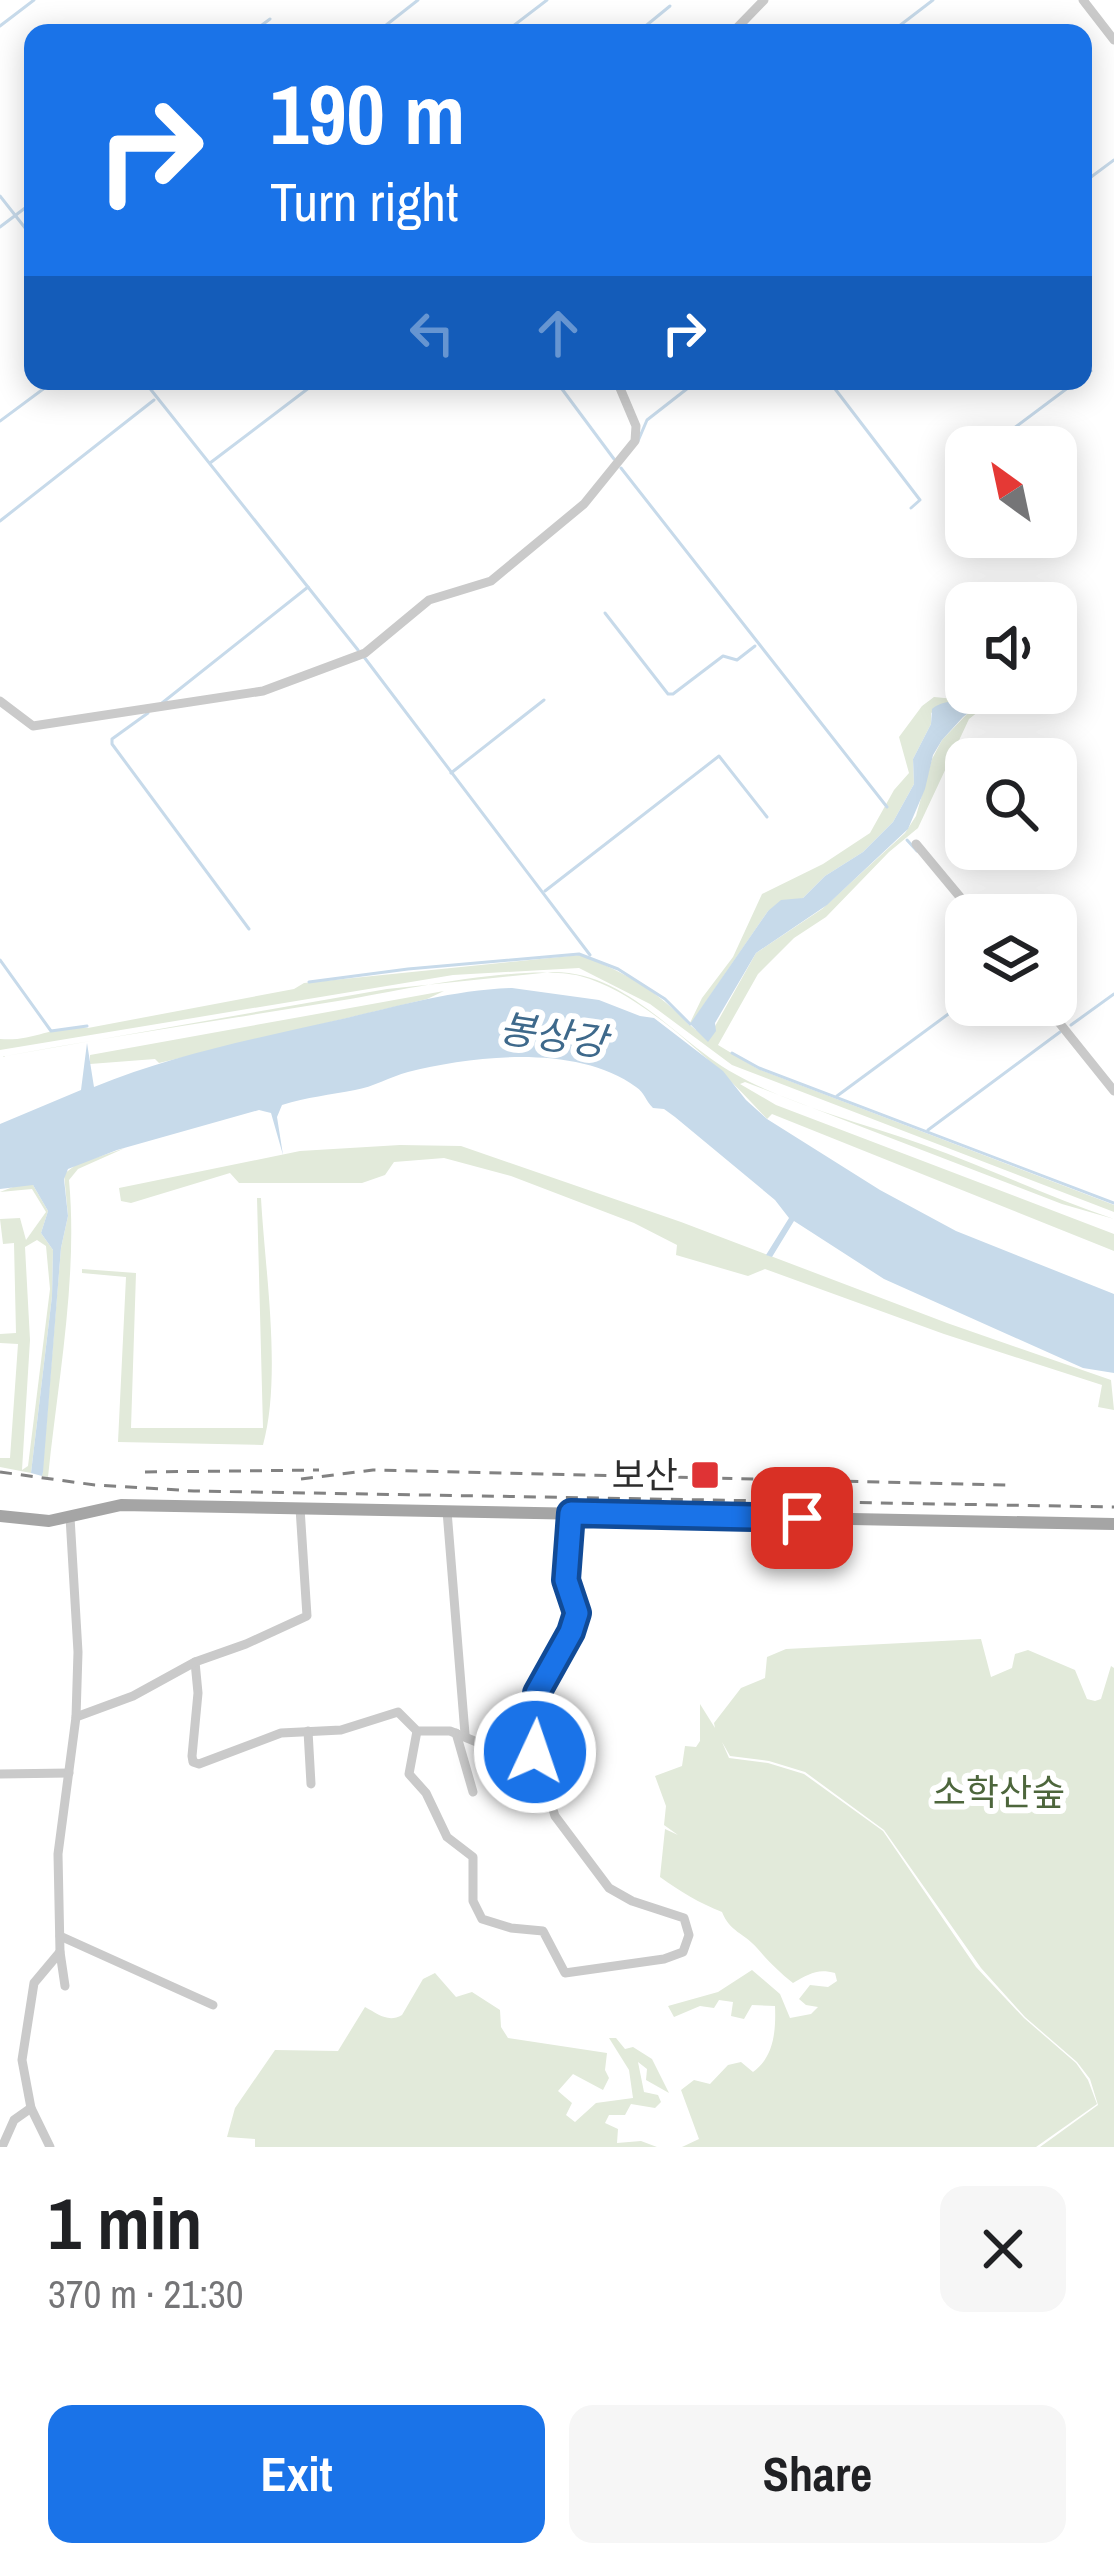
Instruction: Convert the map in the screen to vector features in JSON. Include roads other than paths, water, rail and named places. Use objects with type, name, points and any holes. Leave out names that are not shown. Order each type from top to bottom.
[{"type":"main road","points":[[0,1516],[26,1520],[121,1505],[1114,1524]]},
{"type":"street","points":[[741,24],[764,0]]},
{"type":"street","points":[[1083,0],[1114,40]]},
{"type":"street","points":[[0,701],[33,727],[70,724],[263,692],[365,653],[429,600],[491,581],[584,504],[635,441],[636,426],[621,390]]},
{"type":"street","points":[[916,844],[958,894]]},
{"type":"street","points":[[1063,1026],[1114,1090]]},
{"type":"street","points":[[76,1717],[308,1616],[300,1508]]},
{"type":"street","points":[[447,1511],[460,1734],[473,1792]]},
{"type":"street","points":[[417,1731],[409,1774],[425,1793],[447,1838],[473,1857],[473,1901],[482,1919],[544,1931],[565,1973],[676,1957],[682,1952],[689,1936],[684,1918],[609,1888],[555,1816],[535,1752],[537,1693],[577,1613],[566,1580],[571,1513]]},
{"type":"street","points":[[65,1986],[58,1854],[76,1717],[78,1652],[70,1516]]},
{"type":"street","points":[[195,1662],[199,1678],[193,1762],[221,1759],[281,1733],[341,1730],[398,1712],[417,1731],[460,1734],[501,1752],[535,1752]]},
{"type":"street","points":[[308,1731],[311,1784]]},
{"type":"street","points":[[0,1774],[69,1773]]},
{"type":"street","points":[[60,1936],[213,2005]]},
{"type":"street","points":[[50,2147],[23,2080],[26,2021],[34,1983],[60,1952]]},
{"type":"street","points":[[2,2147],[14,2120],[31,2108]]},
{"type":"water","points":[[943,703],[945,714],[967,714],[933,755],[908,829],[827,905],[756,953],[708,1042],[690,1024],[768,911],[781,900],[803,898],[893,822],[914,784],[913,759],[931,724],[932,709]]},
{"type":"water","name":"봉상강","points":[[512,988],[599,1000],[654,1018],[723,1071],[767,1119],[880,1190],[956,1231],[1114,1294],[1114,1373],[1083,1368],[884,1279],[794,1221],[772,1257],[766,1255],[789,1218],[775,1200],[675,1117],[653,1108],[636,1087],[585,1064],[494,1058],[434,1066],[362,1089],[282,1105],[277,1117],[283,1155],[271,1113],[259,1110],[117,1150],[68,1169],[64,1179],[68,1216],[61,1248],[43,1472],[42,1476],[31,1473],[53,1250],[41,1233],[48,1211],[33,1185],[0,1189],[0,1124],[81,1090],[87,1043],[94,1087],[248,1040],[426,999]]},
{"type":"waterway","points":[[0,26],[34,0]]},
{"type":"waterway","points":[[387,24],[418,0]]},
{"type":"waterway","points":[[516,24],[547,0]]},
{"type":"waterway","points":[[902,24],[933,0]]},
{"type":"waterway","points":[[648,24],[670,6]]},
{"type":"waterway","points":[[263,24],[270,19]]},
{"type":"waterway","points":[[1092,176],[1114,160]]},
{"type":"waterway","points":[[0,196],[24,227]]},
{"type":"waterway","points":[[0,227],[24,209]]},
{"type":"waterway","points":[[0,421],[42,390]]},
{"type":"waterway","points":[[151,390],[358,650]]},
{"type":"waterway","points":[[210,463],[306,390]]},
{"type":"waterway","points":[[563,390],[614,459]]},
{"type":"waterway","points":[[638,441],[647,420],[685,390]]},
{"type":"waterway","points":[[836,390],[920,500],[911,508]]},
{"type":"waterway","points":[[1017,426],[1065,390]]},
{"type":"waterway","points":[[0,521],[154,400]]},
{"type":"waterway","points":[[621,468],[887,807]]},
{"type":"waterway","points":[[162,703],[308,587]]},
{"type":"waterway","points":[[605,613],[668,694],[723,656],[737,660],[755,646]]},
{"type":"waterway","points":[[364,657],[590,955]]},
{"type":"waterway","points":[[451,773],[544,700]]},
{"type":"waterway","points":[[148,713],[112,739],[112,744],[249,929]]},
{"type":"waterway","points":[[545,891],[719,756],[767,817]]},
{"type":"waterway","points":[[907,840],[917,851]]},
{"type":"waterway","points":[[309,982],[579,954],[618,969],[665,999],[690,1024]]},
{"type":"waterway","points":[[0,960],[51,1031],[87,1026]]},
{"type":"waterway","points":[[1077,1021],[1114,994]]},
{"type":"waterway","points":[[837,1096],[945,1016]]},
{"type":"waterway","points":[[928,1130],[1060,1032]]},
{"type":"waterway","points":[[732,1053],[759,1068],[1114,1203]]},
{"type":"railway","points":[[145,1472],[319,1470]]},
{"type":"railway","points":[[301,1479],[373,1470],[1008,1485]]},
{"type":"railway","points":[[0,1472],[95,1485],[194,1491],[1114,1507]]},
{"type":"place","name":"보산","points":[[705,1475]]},
{"type":"park label","name":"소학산숲","points":[[999,1792]]}]
